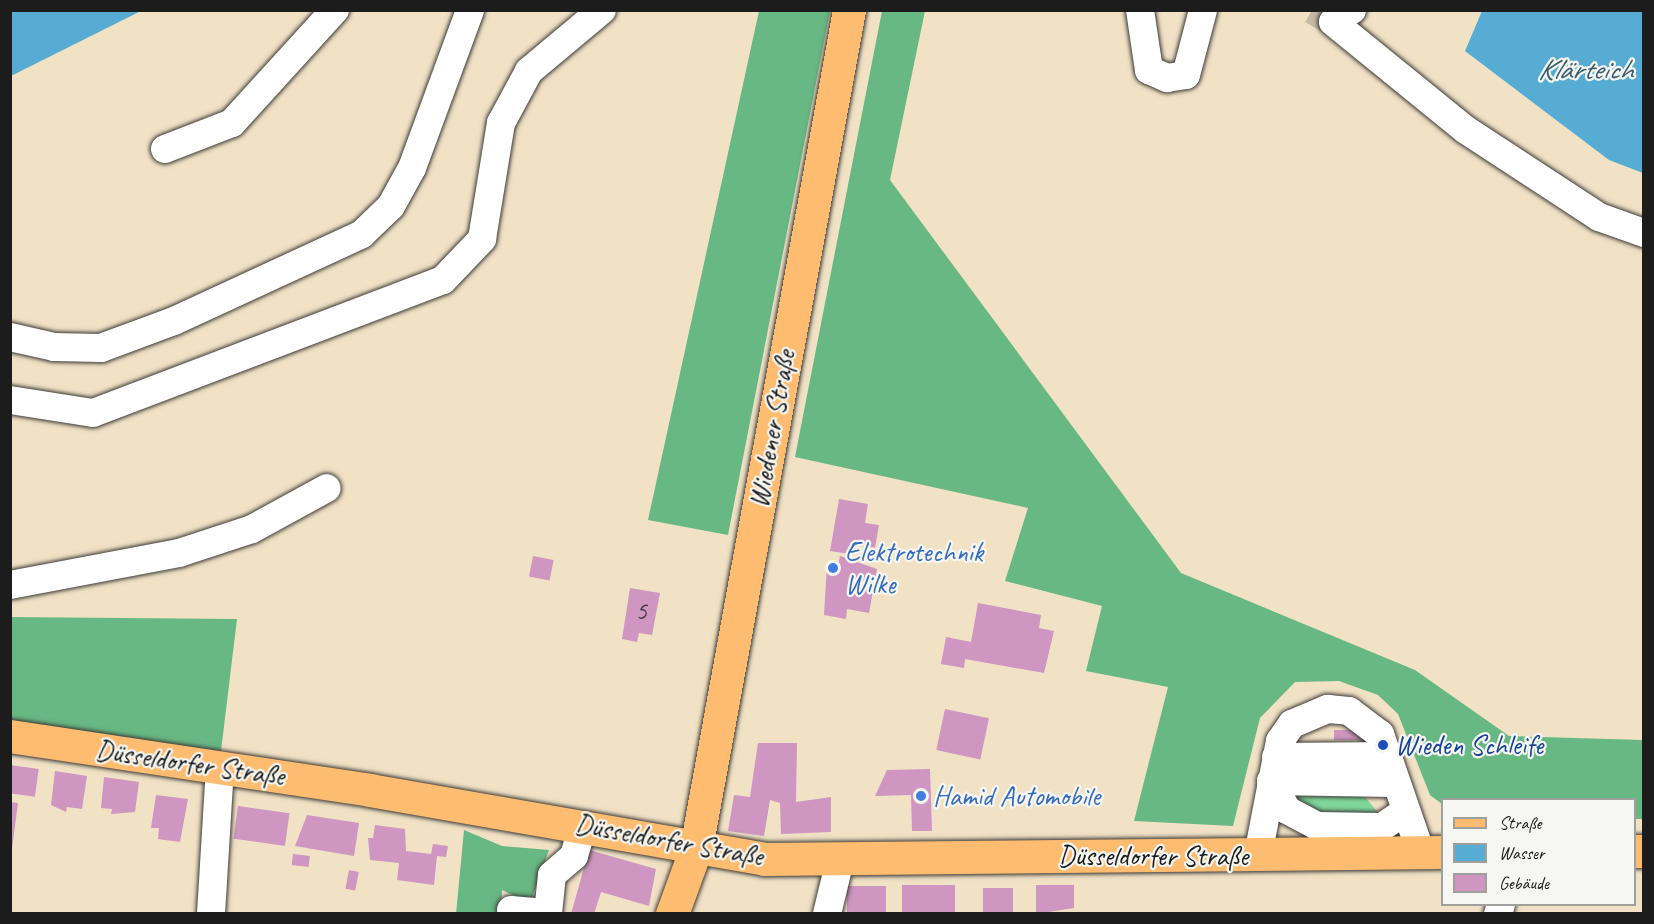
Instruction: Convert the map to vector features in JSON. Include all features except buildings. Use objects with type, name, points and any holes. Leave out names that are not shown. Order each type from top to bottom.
[{"type":"main road","name":"Wiedener Straße","points":[[672,914],[696,848],[849,10]]},
{"type":"main road","name":"Düsseldorfer Straße","points":[[10,736],[583,825],[764,859],[1432,852]]},
{"type":"street","points":[[165,149],[231,123],[335,10]]},
{"type":"street","points":[[10,337],[54,347],[101,348],[174,321],[362,234],[391,206],[412,168],[470,10]]},
{"type":"street","points":[[10,400],[93,413],[443,280],[482,238],[501,123],[529,71],[602,10]]},
{"type":"street","points":[[1140,10],[1149,70],[1167,78],[1186,75],[1203,10]]},
{"type":"street","points":[[1352,10],[1333,22],[1466,130],[1599,216],[1644,233]]},
{"type":"street","points":[[10,585],[179,553],[252,529],[327,488]]},
{"type":"street","points":[[1258,855],[1274,769],[1292,724],[1328,709],[1369,721],[1390,770],[1404,812],[1432,852]]},
{"type":"street","points":[[211,914],[220,767]]},
{"type":"street","points":[[1274,769],[1390,770]]},
{"type":"street","points":[[1274,769],[1287,810],[1317,826],[1382,826],[1404,812]]},
{"type":"street","points":[[511,910],[548,913],[552,875],[574,856],[583,825]]},
{"type":"street","points":[[826,914],[840,860]]},
{"type":"green space","points":[[759,11],[830,11],[728,535],[648,520]]},
{"type":"green space","points":[[882,11],[925,11],[890,180],[1181,573],[1415,670],[1509,736],[1643,740],[1643,819],[1636,819],[1636,798],[1441,798],[1441,803],[1430,795],[1398,714],[1378,695],[1339,681],[1295,682],[1260,718],[1233,826],[1134,821],[1168,687],[1086,671],[1102,606],[1005,581],[1028,508],[795,457]]},
{"type":"green space","points":[[10,617],[237,619],[221,751],[11,722]]},
{"type":"green space","points":[[1298,796],[1365,797],[1380,815],[1328,819],[1293,800]]},
{"type":"green space","points":[[464,830],[502,846],[549,850],[530,903],[502,890],[501,913],[456,914]]},
{"type":"water","points":[[11,10],[141,10],[141,11],[11,76]]},
{"type":"water","name":"Klärteich","points":[[1482,11],[1643,11],[1643,173],[1609,160],[1465,51]]},
{"type":"tunnel","points":[[1312,10],[1333,22]]},
{"type":"place","name":"Elektrotechnik Wilke","points":[[833,568]]},
{"type":"place","name":"Wieden Schleife","points":[[1383,745]]},
{"type":"place","name":"Hamid Automobile","points":[[921,796]]}]
